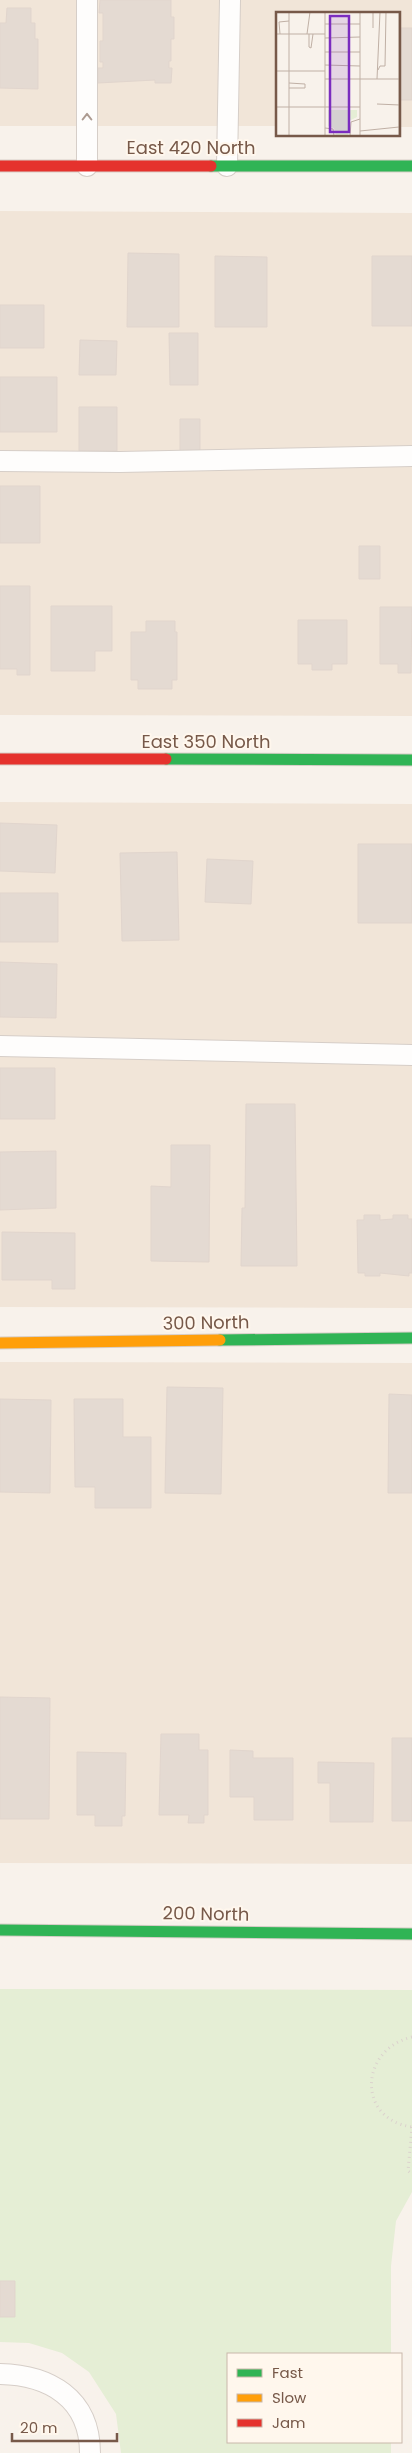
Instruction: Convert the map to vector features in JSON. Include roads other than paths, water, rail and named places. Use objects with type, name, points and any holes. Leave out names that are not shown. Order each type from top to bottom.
[{"type":"street","name":"East 420 North","points":[[0,166],[412,166]]},
{"type":"street","name":"East 350 North","points":[[0,759],[412,760]]},
{"type":"street","name":"300 North","points":[[0,1343],[412,1338]]},
{"type":"street","name":"200 North","points":[[0,1930],[412,1934]]},
{"type":"lane","points":[[87,0],[87,166]]},
{"type":"lane","points":[[227,166],[230,0]]},
{"type":"lane","points":[[0,461],[120,462],[412,456]]},
{"type":"lane","points":[[0,1046],[412,1055]]},
{"type":"lane","points":[[0,2374],[21,2374],[37,2378],[64,2394],[81,2415],[87,2430],[90,2453]]}]
